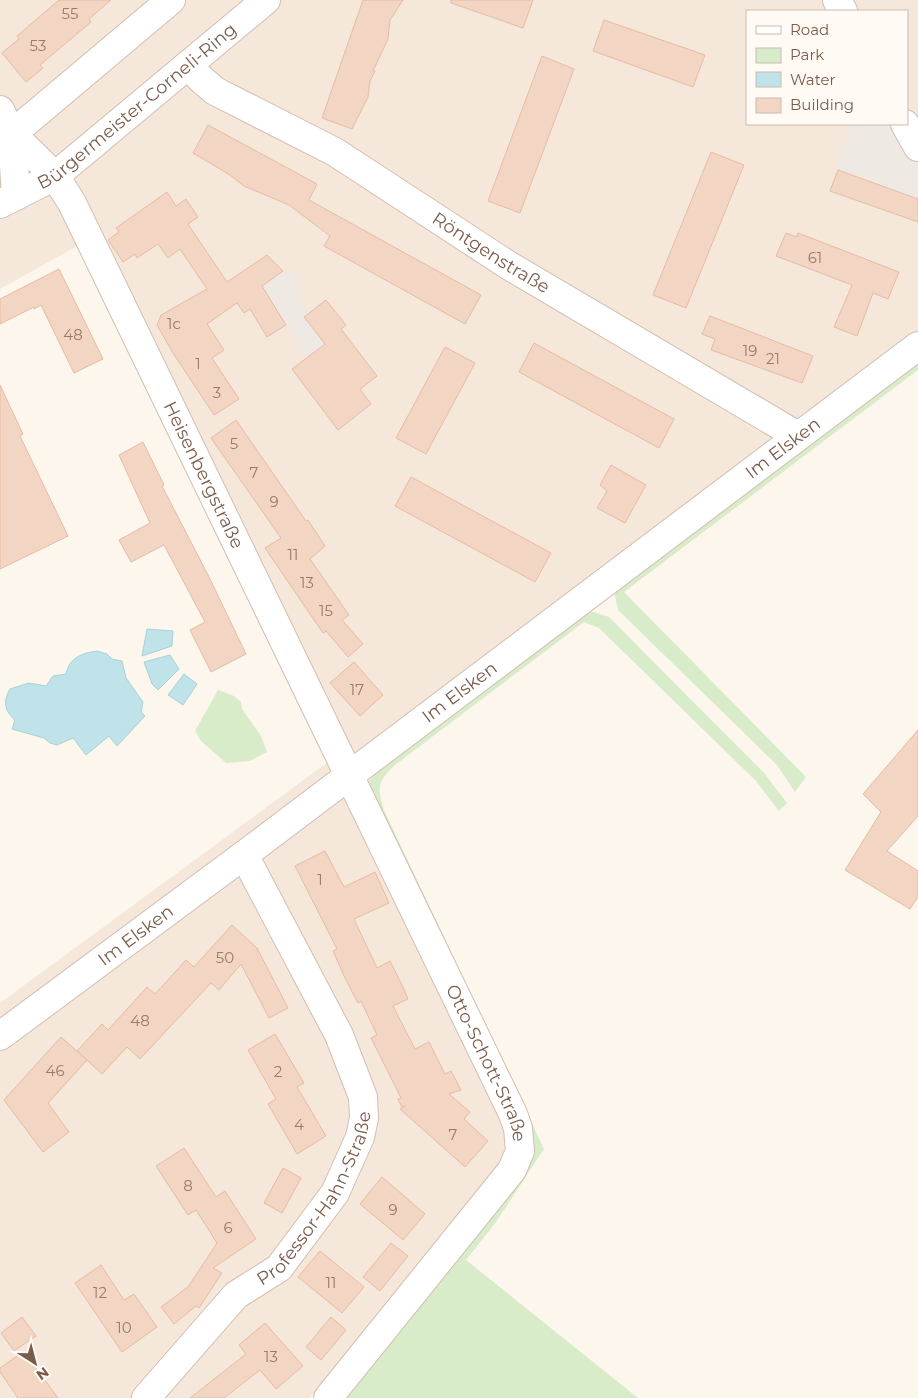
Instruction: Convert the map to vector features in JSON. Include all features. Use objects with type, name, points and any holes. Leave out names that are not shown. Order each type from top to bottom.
[{"type":"street","points":[[12,134],[171,0]]},
{"type":"street","name":"Bürgermeister-Corneli-Ring","points":[[8,200],[54,176],[266,0]]},
{"type":"street","name":"Röntgenstraße","points":[[188,65],[215,90],[335,152],[508,265],[798,436]]},
{"type":"street","points":[[0,110],[12,134],[8,200]]},
{"type":"street","points":[[906,125],[918,147]]},
{"type":"street","name":"Heisenbergstraße","points":[[12,134],[54,176],[72,203],[350,775]]},
{"type":"street","name":"Im Elsken","points":[[0,1036],[244,855],[918,346]]},
{"type":"street","name":"Otto-Schott-Straße","points":[[328,1398],[512,1170],[520,1151],[518,1128],[514,1114],[350,775]]},
{"type":"street","name":"Professor-Hahn-Straße","points":[[146,1398],[236,1296],[280,1268],[335,1193],[360,1137],[364,1118],[362,1097],[339,1035],[244,855]]},
{"type":"shaded area","points":[[0,0],[918,0],[918,361],[379,769],[368,791],[97,235],[0,289]]},
{"type":"shaded area","points":[[853,125],[893,125],[918,171],[918,223],[829,192],[839,166],[834,164]]},
{"type":"shaded area","points":[[284,270],[299,276],[295,290],[308,313],[326,299],[347,326],[342,329],[378,376],[361,389],[372,404],[337,432],[298,371],[309,362],[288,325],[267,338],[254,317],[257,315],[245,298]]},
{"type":"shaded area","points":[[328,762],[506,1119],[508,1158],[310,1398],[0,1398],[0,1003]]},
{"type":"green space","points":[[918,361],[918,370],[624,592],[806,777],[795,792],[777,765],[618,610],[614,591]]},
{"type":"green space","points":[[588,610],[609,617],[765,774],[787,803],[779,811],[756,781],[599,628],[584,622],[395,765],[380,785],[380,796],[384,810],[544,1149],[496,1222],[466,1260],[638,1398],[342,1398],[524,1166],[368,791],[369,782],[379,769]]},
{"type":"green space","points":[[218,690],[234,696],[241,702],[242,709],[261,736],[267,752],[250,761],[226,763],[201,741],[195,731]]},
{"type":"water","points":[[147,629],[173,631],[172,646],[142,656]]},
{"type":"water","points":[[97,651],[107,654],[112,659],[122,661],[126,678],[143,702],[141,712],[145,716],[117,746],[109,736],[86,755],[73,738],[57,745],[50,743],[44,738],[12,729],[15,720],[6,706],[6,698],[10,689],[29,683],[46,686],[53,676],[66,674],[70,664],[77,657]]},
{"type":"water","points":[[170,655],[179,669],[158,690],[152,684],[144,662]]},
{"type":"water","points":[[184,674],[197,684],[183,705],[168,695]]},
{"type":"building","points":[[59,0],[111,0],[89,19],[91,22],[40,65],[43,68],[26,82],[2,53],[19,39],[17,36]]},
{"type":"building","points":[[363,0],[403,0],[390,20],[388,39],[373,71],[375,71],[370,81],[368,97],[352,129],[322,118]]},
{"type":"building","points":[[451,0],[533,0],[523,28],[451,3]]},
{"type":"building","points":[[604,20],[705,55],[693,87],[593,51]]},
{"type":"building","points":[[542,56],[574,69],[520,213],[488,201]]},
{"type":"building","points":[[208,125],[317,184],[309,200],[481,295],[465,324],[324,246],[330,236],[289,205],[244,186],[230,175],[193,153]]},
{"type":"building","points":[[711,152],[744,165],[686,308],[653,295]]},
{"type":"building","points":[[838,170],[918,199],[918,222],[830,191]]},
{"type":"building","points":[[167,192],[176,206],[186,199],[198,217],[188,224],[227,282],[267,255],[283,271],[262,286],[286,325],[267,337],[250,309],[244,313],[237,303],[207,324],[224,350],[212,358],[239,399],[214,415],[157,325],[161,315],[207,289],[180,249],[168,258],[158,244],[137,258],[135,254],[123,262],[108,240],[119,232],[116,228]]},
{"type":"building","points":[[786,233],[797,237],[798,233],[899,272],[888,299],[873,293],[857,336],[834,327],[852,285],[776,256]]},
{"type":"building","points":[[59,269],[103,359],[74,373],[41,305],[0,324],[0,299]]},
{"type":"building","points":[[326,300],[346,325],[341,329],[377,376],[360,389],[371,404],[338,430],[292,369],[325,344],[304,317]]},
{"type":"building","points":[[710,316],[813,356],[802,383],[711,350],[715,339],[702,334]]},
{"type":"building","points":[[534,343],[674,419],[659,448],[519,372]]},
{"type":"building","points":[[445,347],[475,363],[426,454],[396,438]]},
{"type":"building","points":[[0,385],[23,434],[20,436],[68,536],[0,569]]},
{"type":"building","points":[[236,420],[325,546],[310,559],[349,615],[342,620],[363,644],[348,657],[326,631],[323,633],[265,548],[281,538],[211,438]]},
{"type":"building","points":[[143,442],[164,485],[162,486],[246,654],[211,672],[190,630],[205,622],[164,545],[131,562],[119,540],[150,523],[119,455]]},
{"type":"building","points":[[611,465],[646,485],[625,523],[597,508],[607,491],[600,485]]},
{"type":"building","points":[[411,477],[551,553],[535,582],[395,506]]},
{"type":"building","points":[[354,662],[383,695],[360,716],[330,683]]},
{"type":"building","points":[[918,730],[918,816],[887,851],[918,871],[918,897],[910,909],[845,870],[881,812],[863,794]]},
{"type":"building","points":[[325,851],[344,887],[375,872],[389,903],[354,919],[377,968],[390,961],[402,985],[408,999],[393,1006],[415,1049],[429,1042],[445,1074],[451,1071],[461,1090],[449,1094],[470,1112],[464,1119],[488,1141],[465,1167],[400,1109],[405,1106],[402,1107],[398,1099],[401,1098],[371,1038],[377,1035],[361,1001],[358,1003],[345,978],[333,951],[337,949],[295,866]]},
{"type":"building","points":[[232,925],[257,948],[288,1008],[269,1018],[241,964],[219,990],[211,983],[140,1059],[127,1047],[102,1074],[77,1051],[102,1024],[108,1030],[147,987],[155,994],[186,960],[194,967]]},
{"type":"building","points":[[275,1034],[304,1083],[297,1087],[326,1136],[297,1154],[268,1104],[276,1099],[248,1050]]},
{"type":"building","points":[[61,1037],[87,1060],[48,1103],[69,1132],[43,1152],[4,1100]]},
{"type":"building","points":[[184,1148],[216,1197],[225,1191],[256,1239],[213,1268],[222,1273],[199,1308],[196,1306],[174,1324],[161,1307],[188,1287],[217,1243],[196,1210],[188,1215],[156,1166]]},
{"type":"building","points":[[283,1168],[301,1178],[282,1213],[264,1203]]},
{"type":"building","points":[[382,1177],[425,1214],[403,1240],[360,1204]]},
{"type":"building","points":[[391,1243],[408,1256],[380,1291],[363,1277]]},
{"type":"building","points":[[320,1251],[364,1287],[342,1313],[298,1277]]},
{"type":"building","points":[[101,1265],[124,1300],[134,1294],[157,1327],[122,1352],[75,1283]]},
{"type":"building","points":[[22,1317],[36,1336],[14,1351],[1,1333]]},
{"type":"building","points":[[331,1317],[346,1330],[321,1360],[306,1347]]},
{"type":"building","points":[[265,1323],[303,1366],[276,1389],[260,1370],[224,1398],[190,1398],[246,1354],[239,1345]]},
{"type":"building","points":[[24,1351],[58,1398],[18,1398],[0,1372],[0,1368]]}]
